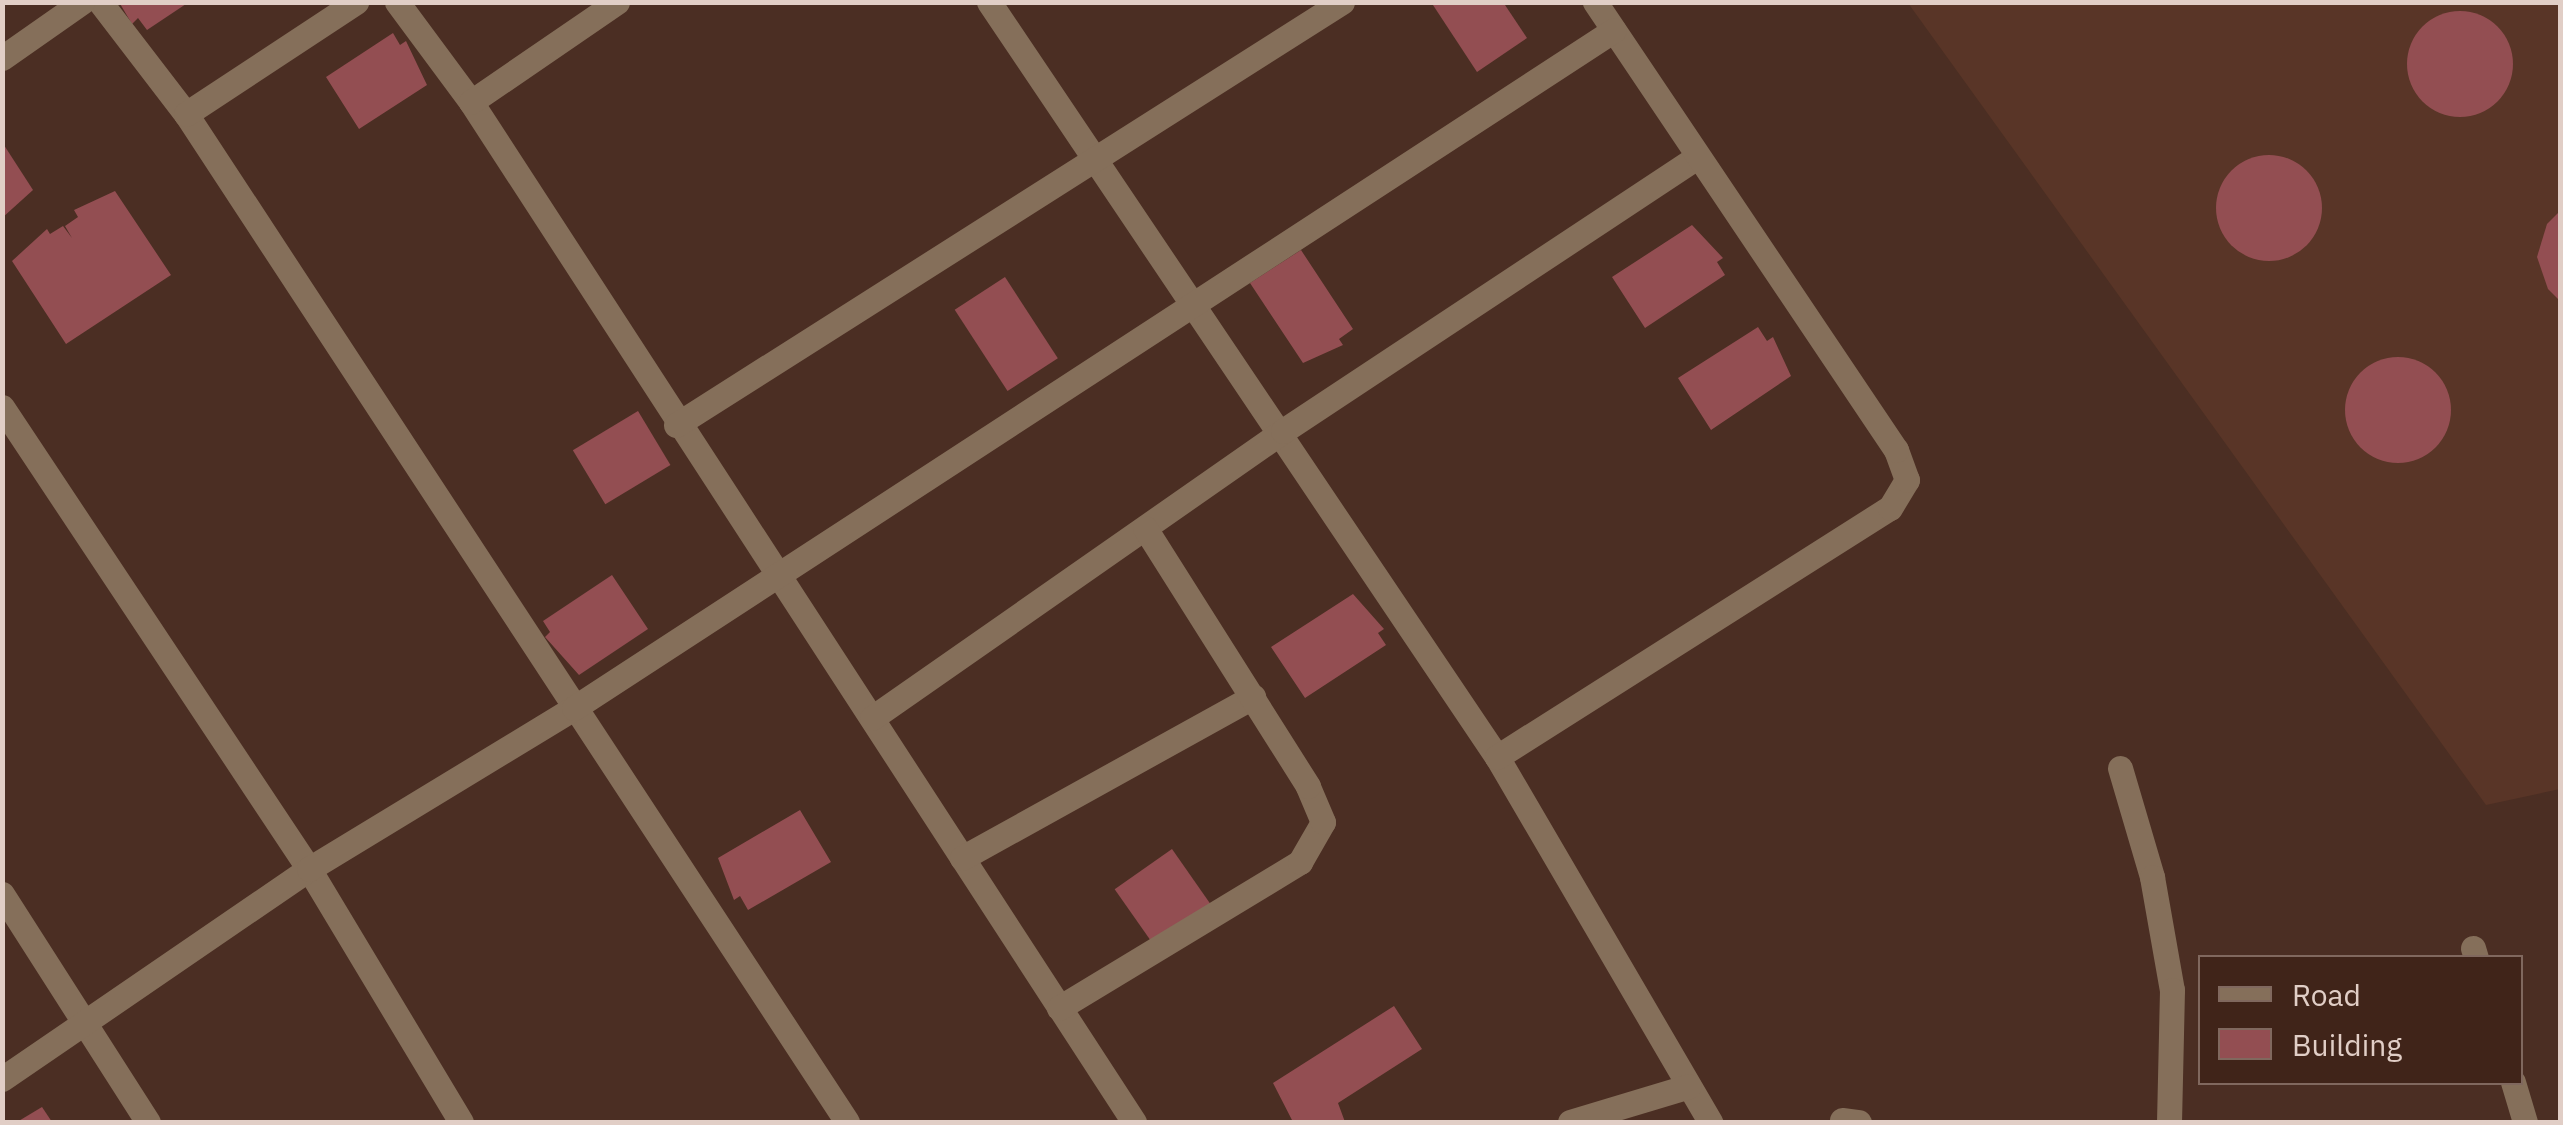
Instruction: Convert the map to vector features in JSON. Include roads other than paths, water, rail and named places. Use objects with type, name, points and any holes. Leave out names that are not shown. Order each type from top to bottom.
[{"type":"street","points":[[2,58],[82,2]]},
{"type":"street","points":[[100,2],[186,114],[847,1122]]},
{"type":"street","points":[[186,114],[356,2]]},
{"type":"street","points":[[397,2],[471,102],[676,425],[1134,1122]]},
{"type":"street","points":[[471,102],[616,2]]},
{"type":"street","points":[[989,2],[1093,160],[1283,432],[1497,757],[1710,1122]]},
{"type":"street","points":[[676,425],[1342,2]]},
{"type":"street","points":[[1497,757],[1890,508],[1907,480],[1896,450],[1695,158],[1595,2]]},
{"type":"street","points":[[2,1079],[309,869],[574,708],[1193,300],[1614,30]]},
{"type":"street","points":[[872,718],[1283,432],[1695,158]]},
{"type":"street","points":[[2,407],[309,869],[461,1122]]},
{"type":"street","points":[[1059,1008],[1300,862],[1323,822],[1253,697],[1145,528]]},
{"type":"street","points":[[962,858],[1253,697]]},
{"type":"street","points":[[2120,768],[2152,877],[2172,990],[2169,1122]]},
{"type":"street","points":[[2,894],[148,1122]]},
{"type":"street","points":[[2514,1085],[2525,1122]]},
{"type":"street","points":[[1570,1122],[1689,1086]]}]
